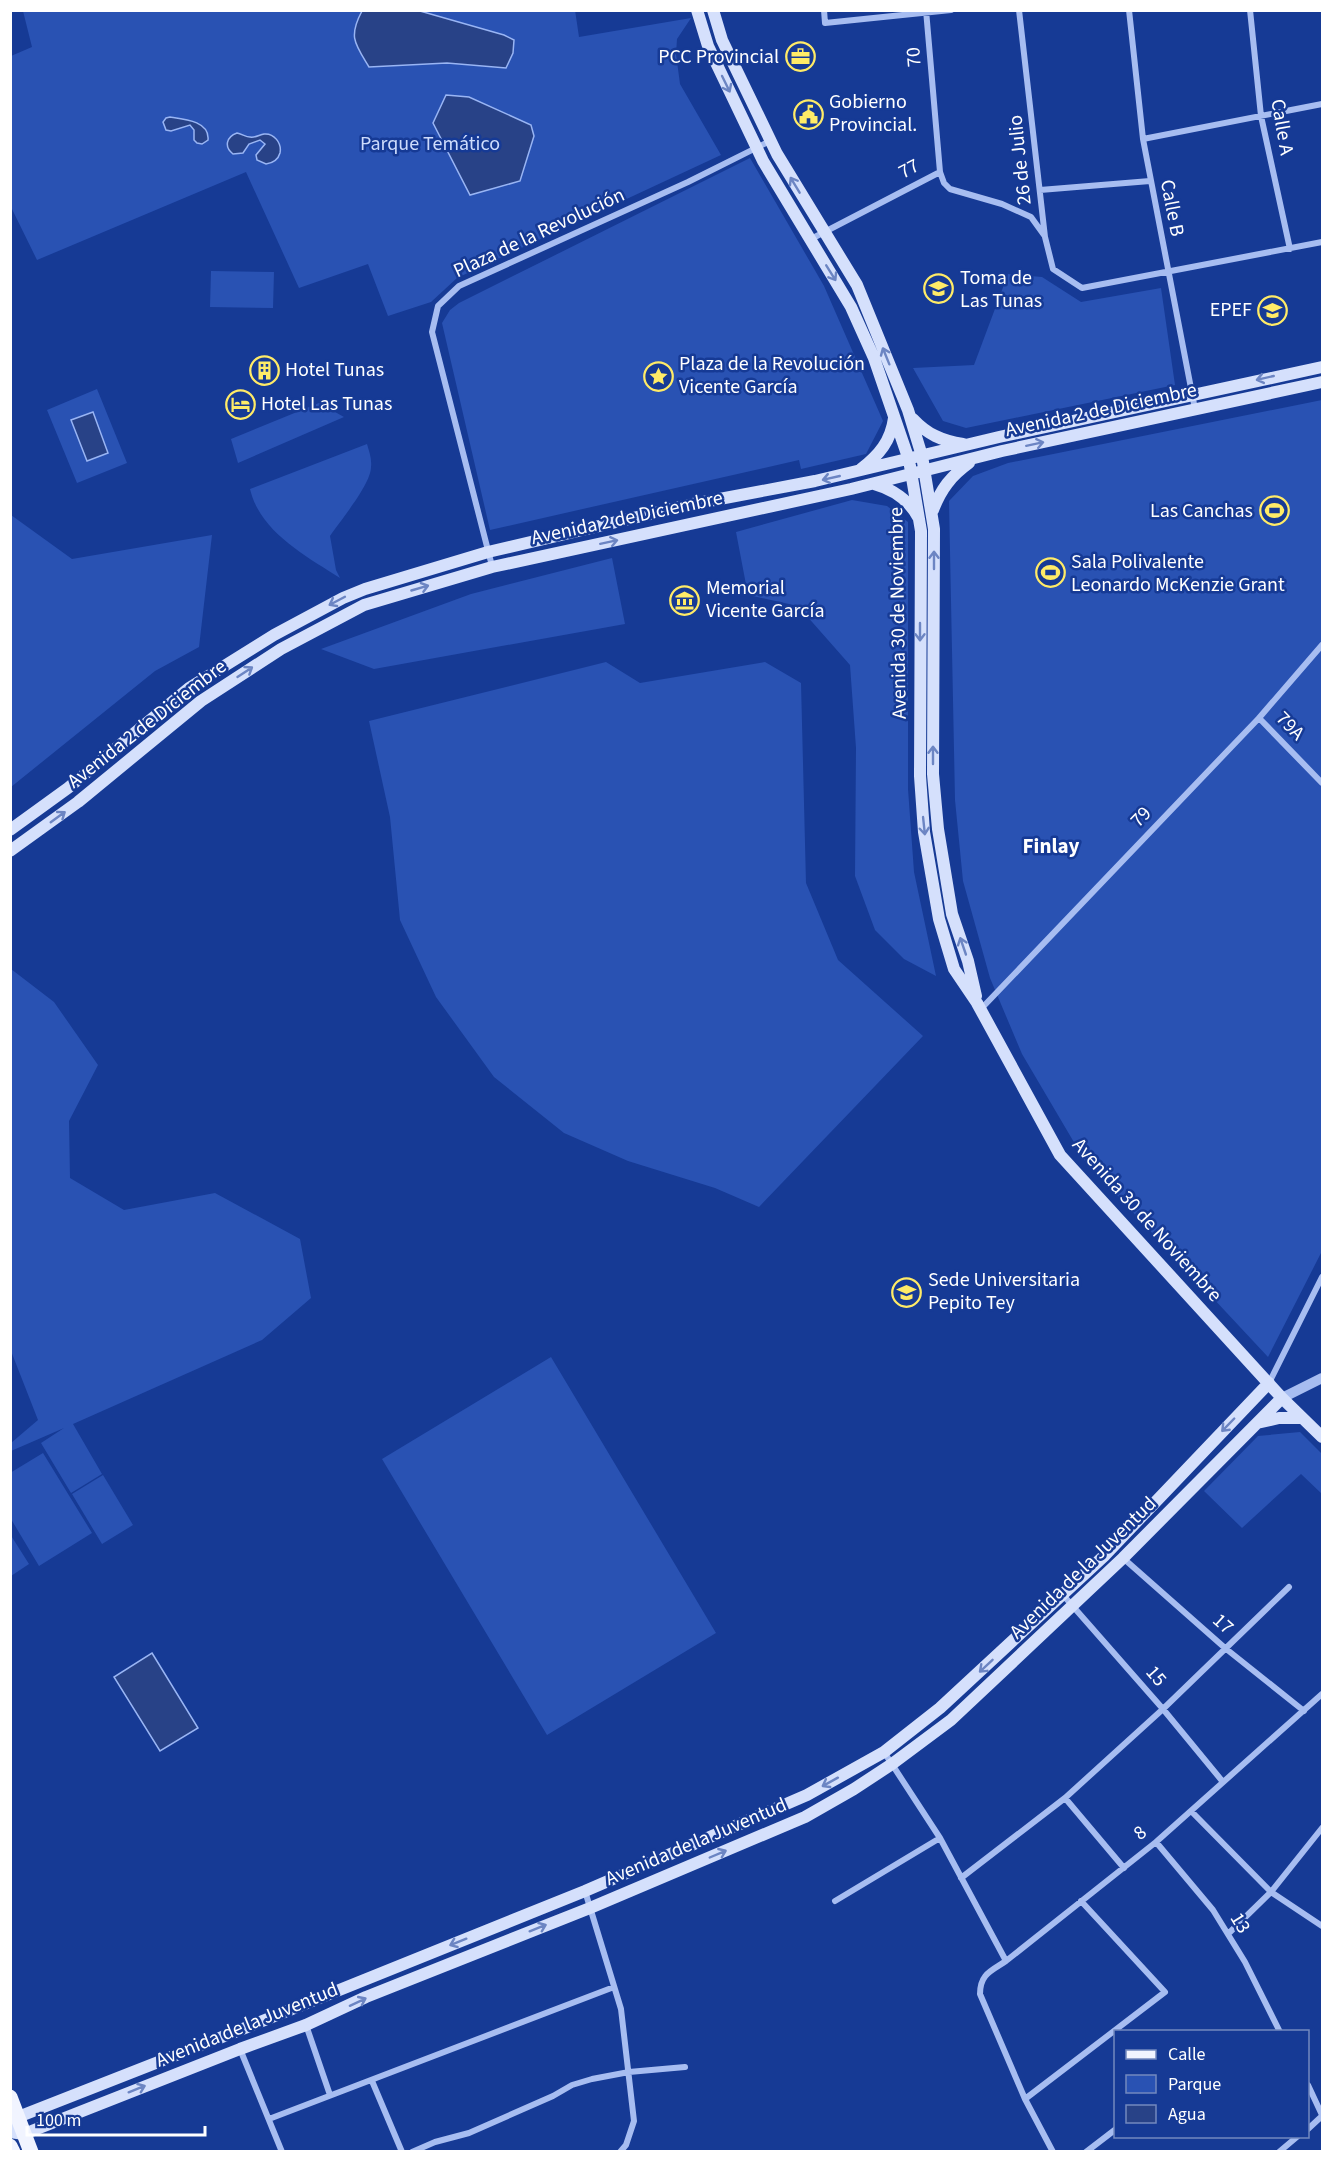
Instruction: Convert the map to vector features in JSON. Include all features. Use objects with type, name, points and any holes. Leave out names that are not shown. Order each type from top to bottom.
[{"type":"main road","name":"Avenida 30 de Noviembre","points":[[697,10],[708,46],[757,148],[851,307],[874,358],[909,460],[920,521],[920,776],[924,832],[939,919],[954,969],[979,1006],[1060,1155],[1282,1398],[1323,1437]]},
{"type":"main road","name":"Avenida 30 de Noviembre","points":[[713,10],[722,40],[770,141],[857,285],[910,416],[922,456],[934,529],[933,774],[938,829],[952,914],[968,961],[979,1006]]},
{"type":"main road","name":"Avenida 2 de Diciembre","points":[[10,830],[68,788],[189,688],[273,635],[355,592],[488,552],[693,504],[859,471],[970,444],[1323,367]]},
{"type":"main road","name":"Avenida 2 de Diciembre","points":[[10,851],[78,802],[201,701],[281,649],[364,605],[492,567],[1323,382]]},
{"type":"main road","points":[[859,471],[876,457],[885,445],[892,429],[894,416]]},
{"type":"main road","points":[[910,416],[932,436],[970,444]]},
{"type":"main road","points":[[932,511],[944,486],[954,474],[978,457]]},
{"type":"main road","points":[[872,483],[887,488],[897,495],[915,511],[920,521]]},
{"type":"main road","points":[[1251,1364],[1255,1380],[1252,1400]]},
{"type":"main road","name":"Avenida de la Juventud","points":[[14,2121],[585,1891],[807,1795],[884,1752],[940,1708],[1104,1556],[1269,1383]]},
{"type":"main road","name":"Avenida de la Juventud","points":[[17,2133],[306,2025],[366,1997],[590,1908],[805,1816],[892,1764],[951,1720],[1073,1607],[1282,1398]]},
{"type":"main road","points":[[1256,1423],[1279,1418],[1302,1418]]},
{"type":"main road","points":[[940,1708],[951,1720]]},
{"type":"main road","points":[[328,1994],[336,2012]]},
{"type":"main road","points":[[10,2097],[17,2133],[32,2151]]},
{"type":"main road","points":[[10,2146],[13,2151]]},
{"type":"street","points":[[824,10],[825,23],[951,10]]},
{"type":"street","name":"26 de Julio","points":[[1019,10],[1045,237],[1053,269],[1082,288],[1167,271]]},
{"type":"street","name":"Calle B","points":[[1129,10],[1143,139],[1195,409]]},
{"type":"street","name":"Calle A","points":[[1250,10],[1261,116],[1290,249]]},
{"type":"street","name":"70","points":[[926,12],[940,172]]},
{"type":"street","points":[[1143,139],[1323,104]]},
{"type":"street","name":"Plaza de la Revolución","points":[[492,567],[432,332],[438,306],[459,286],[688,182],[770,141]]},
{"type":"street","name":"77","points":[[811,239],[940,172],[944,183],[950,189],[1002,204],[1031,217],[1045,237]]},
{"type":"street","points":[[1040,190],[1150,181]]},
{"type":"street","points":[[1167,271],[1323,242]]},
{"type":"street","name":"79","points":[[979,1006],[1258,718],[1323,645]]},
{"type":"street","name":"79A","points":[[1258,718],[1323,783]]},
{"type":"street","points":[[1269,1383],[1323,1277]]},
{"type":"street","points":[[1282,1398],[1323,1378]]},
{"type":"street","name":"17","points":[[1123,1558],[1225,1648],[1304,1711]]},
{"type":"street","points":[[961,1878],[1065,1798],[1163,1709],[1289,1587]]},
{"type":"street","name":"15","points":[[1063,1595],[1163,1709],[1223,1782]]},
{"type":"street","name":"8","points":[[1025,2099],[980,1994],[980,1983],[986,1974],[1006,1961],[1156,1842],[1321,1698]]},
{"type":"street","points":[[884,1752],[940,1838],[1006,1961]]},
{"type":"street","points":[[1065,1798],[1124,1868]]},
{"type":"street","points":[[1191,1811],[1271,1892],[1323,1926]]},
{"type":"street","points":[[1228,1934],[1271,1892],[1323,1827]]},
{"type":"street","points":[[835,1901],[940,1838]]},
{"type":"street","name":"13","points":[[1156,1842],[1213,1910],[1245,1962],[1280,2030]]},
{"type":"street","points":[[585,1891],[621,2008],[634,2121],[626,2145],[620,2151]]},
{"type":"street","points":[[1082,1901],[1165,1992],[1115,2030]]},
{"type":"street","points":[[269,2119],[614,1987]]},
{"type":"street","points":[[306,2025],[330,2095]]},
{"type":"street","points":[[1053,2151],[1025,2099],[1114,2031]]},
{"type":"street","points":[[240,2049],[282,2151]]},
{"type":"street","points":[[412,2151],[469,2133],[553,2096],[572,2085],[628,2072],[685,2067]]},
{"type":"street","points":[[372,2081],[402,2151]]},
{"type":"street","points":[[1309,2087],[1323,2115],[1309,2127]]},
{"type":"street","points":[[1086,2151],[1114,2130]]},
{"type":"street","points":[[1279,2151],[1295,2138]]},
{"type":"green space","name":"Parque Temático","points":[[575,10],[579,37],[691,18],[677,39],[676,54],[680,84],[721,155],[457,278],[431,302],[388,316],[368,264],[299,288],[246,172],[37,260],[11,207],[11,56],[32,47],[23,11]]},
{"type":"green space","name":"Plaza de la Revolución Vicente García","points":[[750,158],[824,286],[883,421],[866,454],[801,469],[799,460],[490,530],[442,323],[450,310],[459,303]]},
{"type":"green space","points":[[211,271],[274,272],[273,308],[210,307]]},
{"type":"green space","points":[[1008,274],[1042,277],[1081,302],[1161,288],[1175,385],[966,428],[943,421],[913,368],[974,365]]},
{"type":"green space","points":[[97,389],[127,463],[77,483],[47,410]]},
{"type":"green space","points":[[1322,400],[1322,1251],[1268,1357],[1085,1161],[1022,1054],[990,978],[963,881],[955,800],[949,501],[973,476],[1008,463]]},
{"type":"green space","points":[[319,403],[344,417],[238,463],[231,439]]},
{"type":"green space","points":[[367,444],[371,461],[370,474],[361,492],[330,536],[336,570],[340,578],[299,552],[274,530],[255,504],[250,489]]},
{"type":"green space","points":[[852,500],[887,506],[908,522],[908,789],[914,872],[936,976],[904,959],[875,930],[855,876],[856,748],[850,665],[798,606],[748,595],[736,532]]},
{"type":"green space","points":[[11,515],[72,559],[212,535],[199,647],[155,671],[11,787]]},
{"type":"green space","points":[[612,558],[625,624],[374,669],[321,649],[471,594]]},
{"type":"green space","points":[[606,662],[640,683],[765,662],[801,683],[806,883],[838,960],[923,1036],[759,1207],[715,1188],[628,1161],[564,1133],[494,1077],[436,997],[400,920],[390,817],[369,721]]},
{"type":"green space","points":[[11,969],[54,1002],[98,1065],[69,1121],[70,1178],[124,1210],[215,1193],[300,1239],[311,1298],[262,1340],[73,1424],[102,1474],[71,1493],[41,1443],[64,1428],[11,1451],[11,1443],[38,1420],[11,1351]]},
{"type":"green space","points":[[551,1357],[716,1633],[547,1735],[382,1459]]},
{"type":"green space","points":[[1300,1432],[1322,1454],[1322,1494],[1301,1474],[1242,1528],[1204,1491],[1258,1436]]},
{"type":"green space","points":[[43,1453],[92,1533],[39,1566],[11,1519],[10,1473]]},
{"type":"green space","points":[[103,1475],[133,1525],[102,1544],[72,1494]]},
{"type":"green space","points":[[10,1534],[29,1564],[11,1576],[10,1576]]},
{"type":"water","points":[[362,11],[420,11],[504,35],[514,40],[513,53],[506,68],[447,63],[369,67],[357,46],[354,34]]},
{"type":"water","points":[[446,95],[469,97],[531,125],[534,136],[520,181],[470,195],[433,123]]},
{"type":"water","points":[[170,117],[189,120],[201,125],[208,134],[208,140],[202,144],[197,143],[194,140],[194,130],[190,125],[171,131],[166,130],[163,122]]},
{"type":"water","points":[[237,133],[247,137],[271,135],[280,146],[278,158],[266,164],[257,160],[256,155],[265,144],[260,140],[249,144],[243,153],[233,154],[227,145],[230,137]]},
{"type":"water","points":[[93,412],[108,453],[87,461],[71,420]]},
{"type":"water","points":[[152,1653],[198,1728],[160,1751],[114,1677]]},
{"type":"place","name":"PCC Provincial","points":[[800,57]]},
{"type":"place","name":"Gobierno Provincial.","points":[[808,114]]},
{"type":"place","name":"Toma de Las Tunas","points":[[939,289]]},
{"type":"place","name":"EPEF","points":[[1273,310]]},
{"type":"place","name":"Hotel Tunas","points":[[264,370]]},
{"type":"place","name":"Plaza de la Revolución Vicente García","points":[[658,376]]},
{"type":"place","name":"Hotel Las Tunas","points":[[240,404]]},
{"type":"place","name":"Las Canchas","points":[[1274,511]]},
{"type":"place","name":"Sala Polivalente Leonardo McKenzie Grant","points":[[1050,573]]},
{"type":"place","name":"Memorial Vicente García","points":[[685,600]]},
{"type":"place","name":"Sede Universitaria Pepito Tey","points":[[907,1292]]},
{"type":"district","name":"Finlay","points":[[1051,846]]}]
